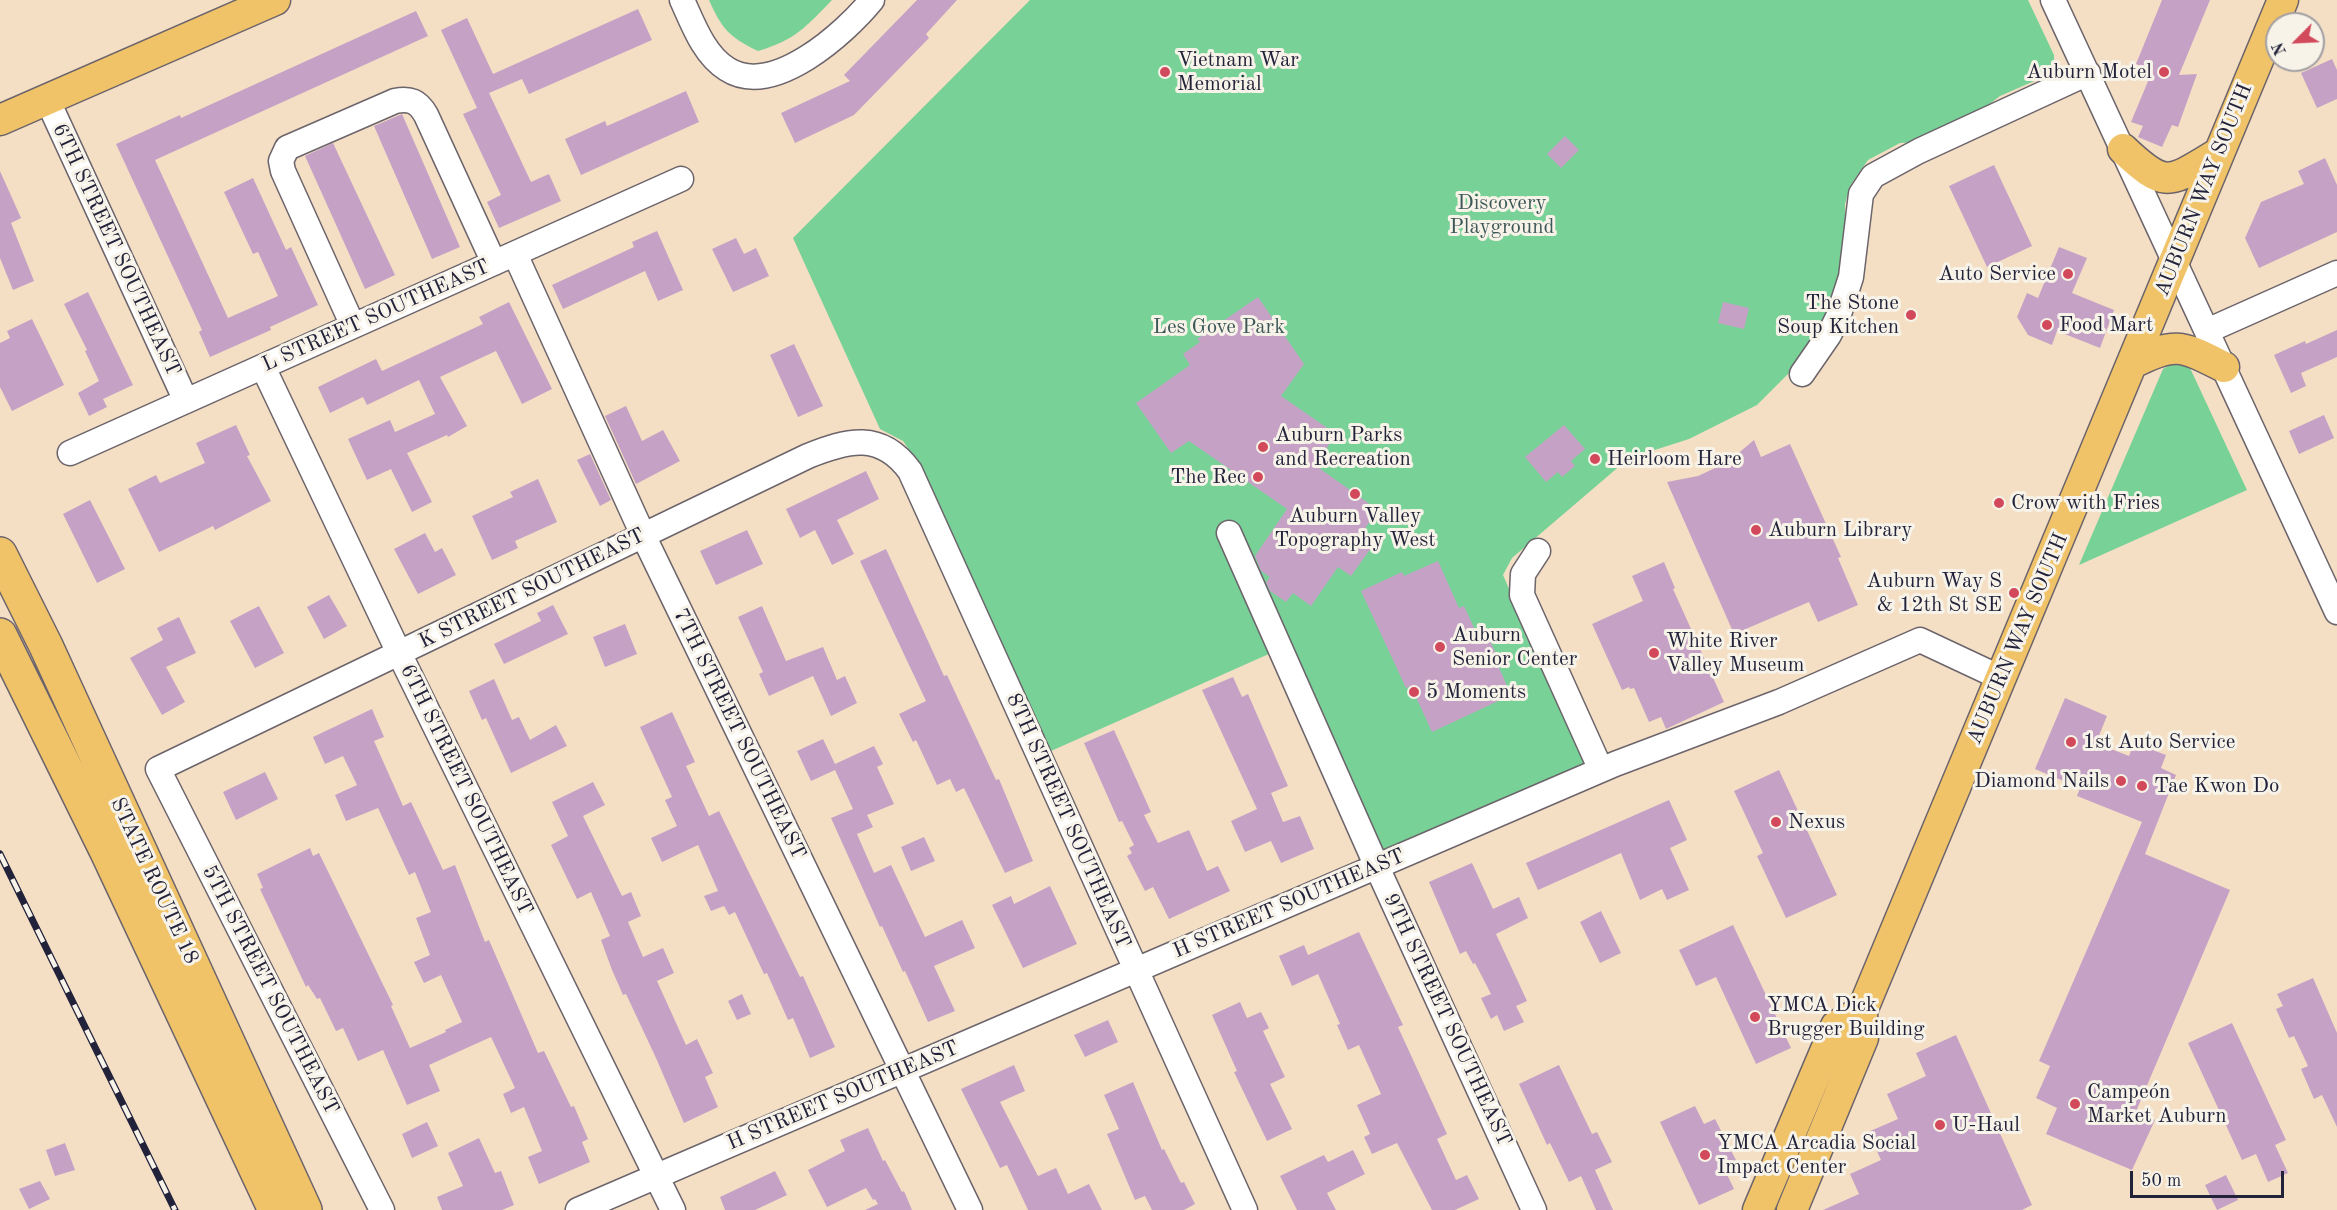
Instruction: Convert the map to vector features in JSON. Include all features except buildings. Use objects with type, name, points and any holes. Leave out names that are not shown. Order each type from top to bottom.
[{"type":"highway","name":"STATE ROUTE 18","points":[[0,554],[46,646],[305,1210]]},
{"type":"highway","name":"STATE ROUTE 18","points":[[0,635],[107,852],[275,1210]]},
{"type":"main road","points":[[0,120],[275,0]]},
{"type":"main road","name":"AUBURN WAY SOUTH","points":[[1792,1210],[1863,1038],[1862,1011],[2283,0]]},
{"type":"main road","points":[[2122,149],[2155,177],[2166,179],[2186,172],[2219,153]]},
{"type":"main road","points":[[2133,363],[2158,351],[2178,347],[2224,367]]},
{"type":"main road","points":[[1758,1210],[1836,1026],[1862,1011]]},
{"type":"street","points":[[682,0],[703,41],[716,60],[733,73],[746,76],[759,76],[779,70],[813,54],[848,28],[872,0]]},
{"type":"street","points":[[2053,0],[2337,612]]},
{"type":"street","points":[[1802,374],[1829,335],[1838,317],[1851,277],[1861,194],[1873,176],[1919,151],[2088,74]]},
{"type":"street","name":"6TH STREET SOUTHEAST","points":[[47,99],[186,401]]},
{"type":"street","name":"7TH STREET SOUTHEAST","points":[[353,326],[283,171],[283,154],[287,148],[302,140],[395,101],[406,99],[416,103],[426,115],[505,258],[643,535],[970,1210]]},
{"type":"street","name":"L STREET SOUTHEAST","points":[[70,453],[681,179]]},
{"type":"street","points":[[2207,331],[2337,273]]},
{"type":"street","name":"6TH STREET SOUTHEAST","points":[[263,367],[399,653],[673,1210]]},
{"type":"street","name":"K STREET SOUTHEAST","points":[[158,769],[831,446],[857,441],[877,445]]},
{"type":"street","name":"8TH STREET SOUTHEAST","points":[[877,445],[892,452],[910,471],[1245,1210]]},
{"type":"street","name":"9TH STREET SOUTHEAST","points":[[1229,533],[1377,867],[1534,1210]]},
{"type":"street","points":[[1538,551],[1523,574],[1522,595],[1601,770]]},
{"type":"street","name":"H STREET SOUTHEAST","points":[[578,1210],[1601,770],[1779,702],[1920,640],[2001,678]]},
{"type":"street","name":"5TH STREET SOUTHEAST","points":[[158,769],[382,1210]]},
{"type":"green space","points":[[709,0],[832,0],[799,32],[782,42],[758,51],[727,31]]},
{"type":"green space","name":"Les Gove Park","points":[[1030,0],[2028,0],[2054,55],[2054,65],[2048,75],[2000,96],[1965,123],[1922,142],[1900,143],[1868,160],[1850,186],[1845,204],[1850,229],[1839,291],[1830,312],[1790,372],[1757,405],[1689,439],[1636,456],[1622,464],[1512,558],[1503,575],[1590,775],[1377,867],[1280,649],[1051,751],[918,463],[903,441],[880,429],[793,238]]},
{"type":"green space","points":[[2177,361],[2190,368],[2247,490],[2079,565],[2163,369]]},
{"type":"railway","points":[[0,854],[175,1210]]},
{"type":"place","name":"Vietnam War Memorial","points":[[1165,72]]},
{"type":"place","name":"Auburn Motel","points":[[2164,72]]},
{"type":"place","name":"Auto Service","points":[[2068,274]]},
{"type":"place","name":"The Stone Soup Kitchen","points":[[1911,315]]},
{"type":"place","name":"Food Mart","points":[[2047,325]]},
{"type":"place","name":"Auburn Parks and Recreation","points":[[1263,447]]},
{"type":"place","name":"Heirloom Hare","points":[[1595,459]]},
{"type":"place","name":"The Rec","points":[[1258,477]]},
{"type":"place","name":"Auburn Valley Topography West","points":[[1355,494]]},
{"type":"place","name":"Crow with Fries","points":[[1999,503]]},
{"type":"place","name":"Auburn Library","points":[[1756,530]]},
{"type":"place","name":"Auburn Way S & 12th St SE","points":[[2014,593]]},
{"type":"place","name":"Auburn Senior Center","points":[[1440,647]]},
{"type":"place","name":"White River Valley Museum","points":[[1654,653]]},
{"type":"place","name":"5 Moments","points":[[1414,692]]},
{"type":"place","name":"1st Auto Service","points":[[2071,742]]},
{"type":"place","name":"Diamond Nails","points":[[2121,781]]},
{"type":"place","name":"Tae Kwon Do","points":[[2142,786]]},
{"type":"place","name":"Nexus","points":[[1776,822]]},
{"type":"place","name":"YMCA Dick Brugger Building","points":[[1755,1017]]},
{"type":"place","name":"Campeón Market Auburn","points":[[2075,1104]]},
{"type":"place","name":"U-Haul","points":[[1940,1125]]},
{"type":"place","name":"YMCA Arcadia Social Impact Center","points":[[1705,1155]]},
{"type":"park label","name":"Discovery Playground","points":[[1502,215]]}]
